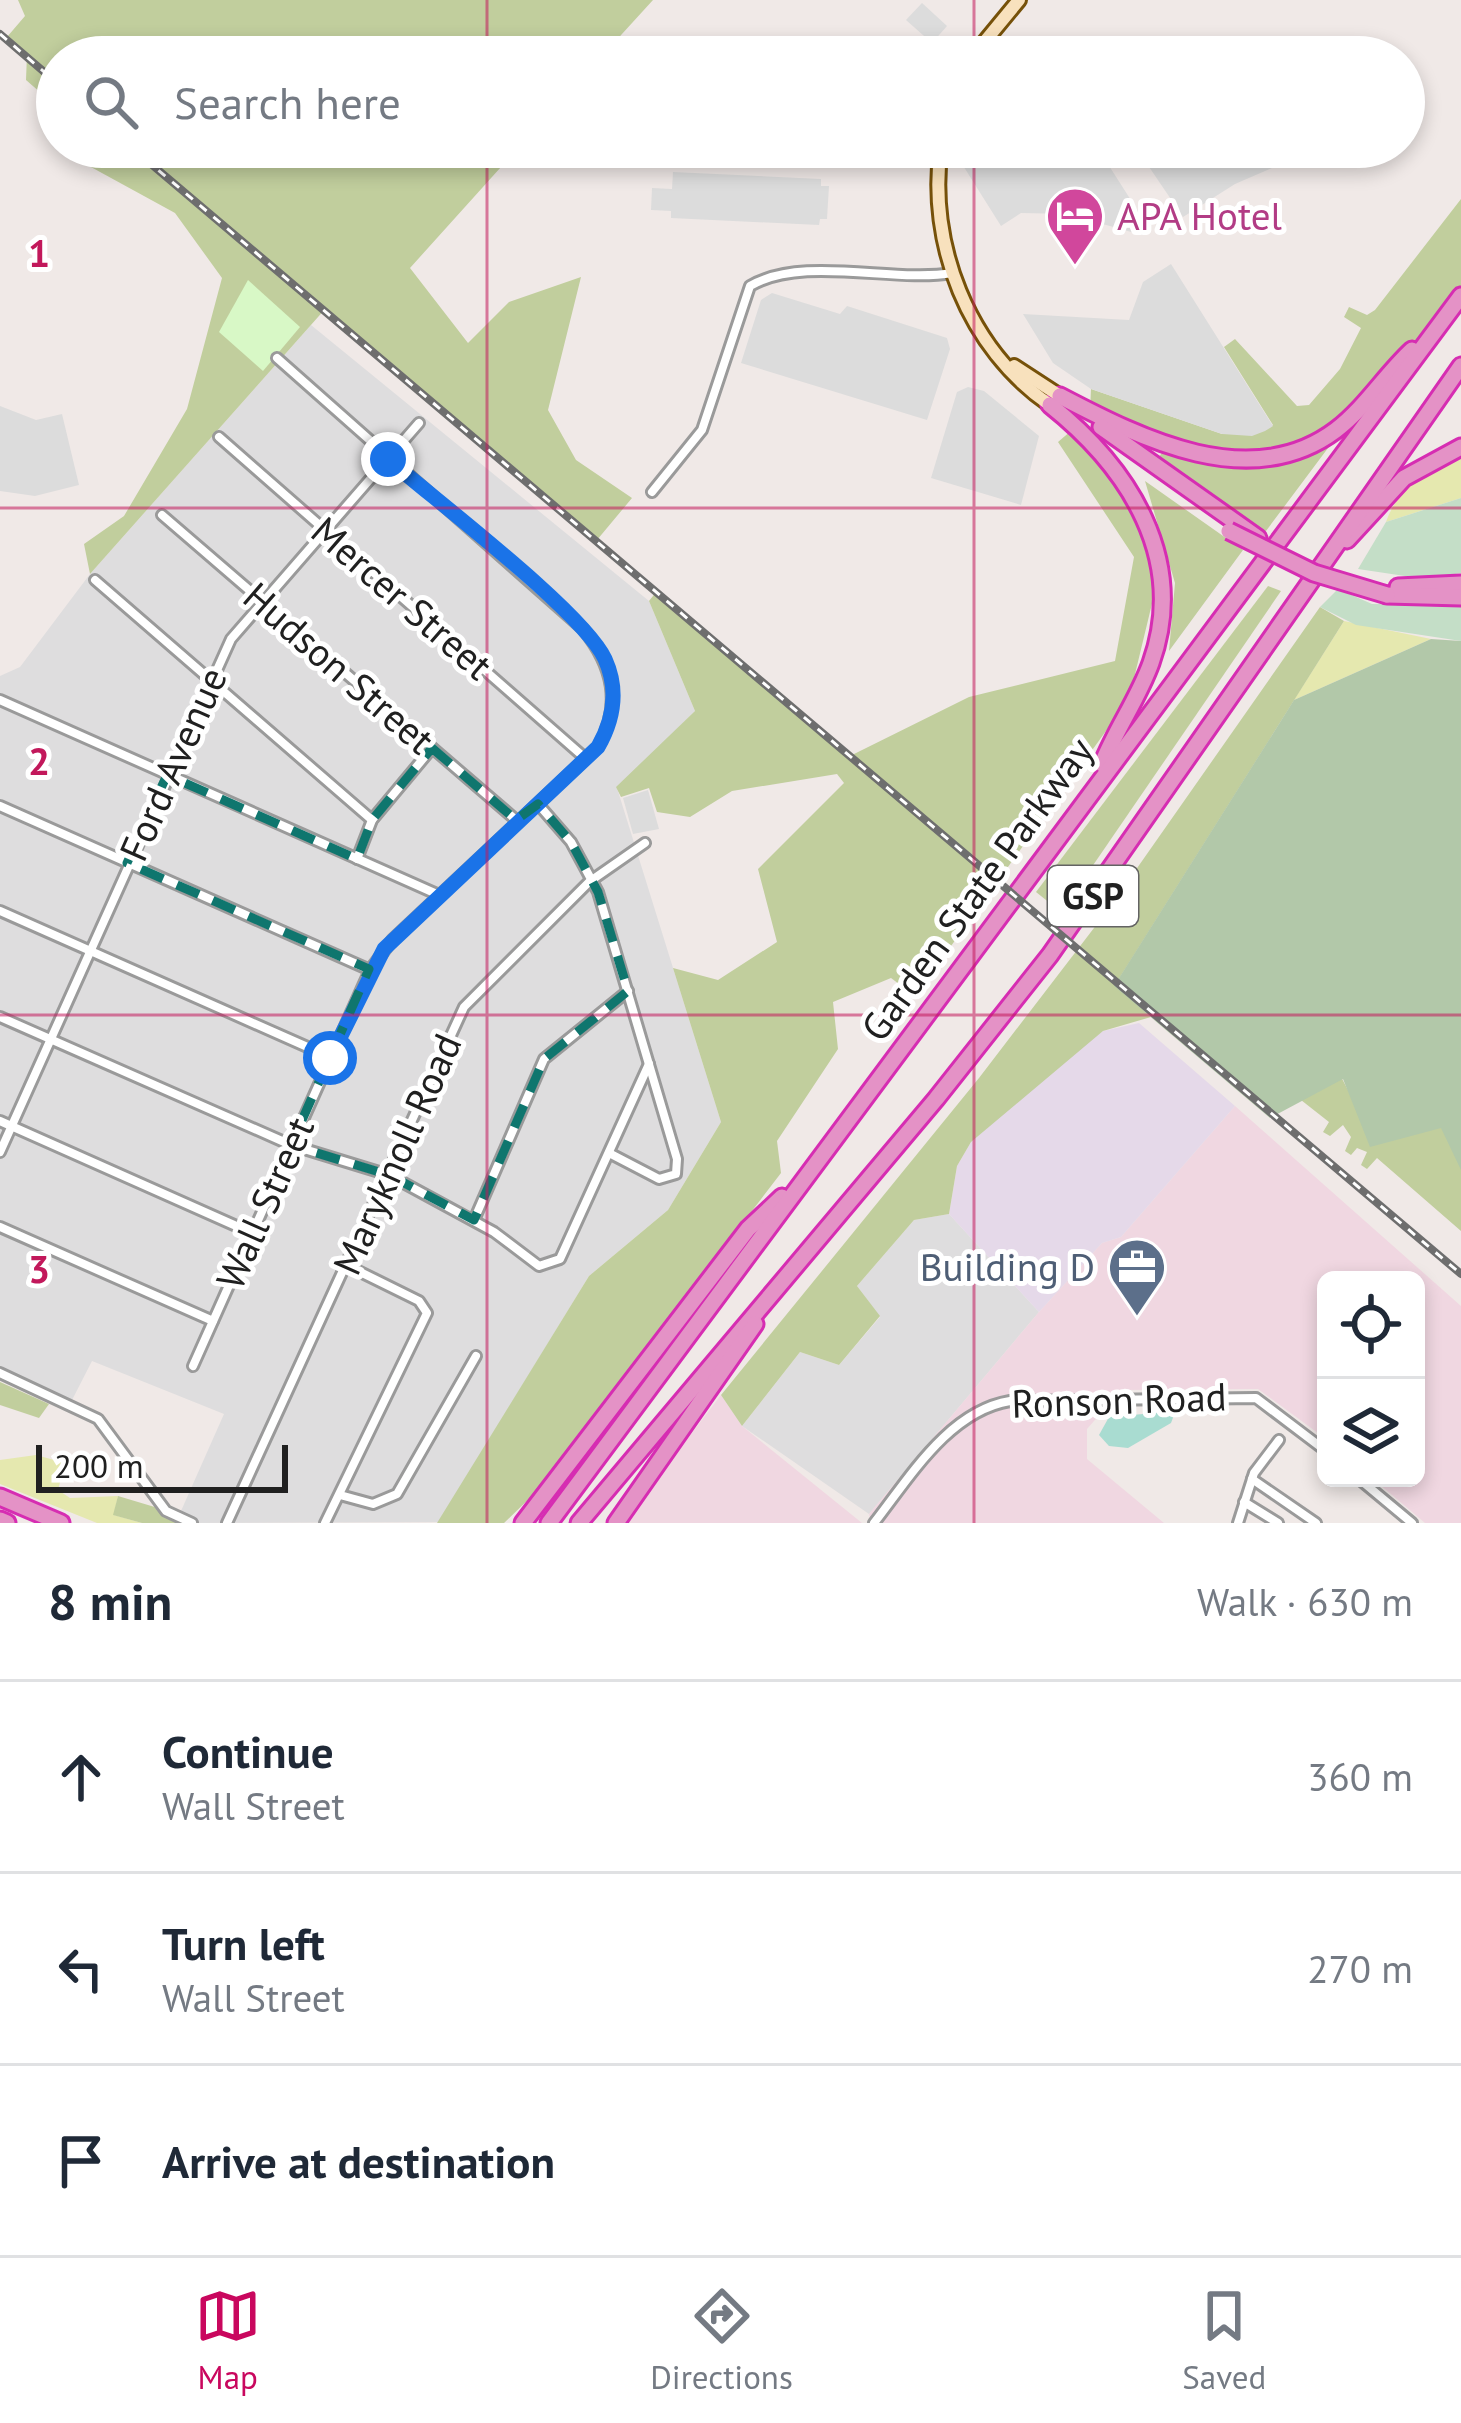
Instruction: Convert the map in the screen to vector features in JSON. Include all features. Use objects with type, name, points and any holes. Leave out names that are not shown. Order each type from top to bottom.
[{"type":"highway","name":"Garden State Parkway","points":[[549,1523],[1461,296]]},
{"type":"highway","points":[[1055,400],[1168,445],[1230,458],[1278,457],[1311,445],[1345,422],[1439,326]]},
{"type":"highway","name":"GSP","points":[[579,1523],[1050,955],[1461,365]]},
{"type":"highway","points":[[1055,400],[1232,528],[1390,591],[1461,597]]},
{"type":"highway","points":[[1055,400],[1131,491],[1152,534],[1162,580],[1153,657],[1090,790]]},
{"type":"highway","points":[[1324,563],[1405,478],[1461,446]]},
{"type":"highway","points":[[1390,591],[1461,584]]},
{"type":"highway","points":[[523,1523],[748,1229],[808,1174]]},
{"type":"highway","points":[[616,1523],[740,1354],[771,1296]]},
{"type":"highway","points":[[0,1497],[61,1523]]},
{"type":"highway","points":[[513,1523],[537,1502]]},
{"type":"highway","points":[[25,1507],[71,1523]]},
{"type":"street","points":[[989,36],[1019,0]]},
{"type":"street","points":[[940,168],[939,223],[952,273],[970,314],[1003,359],[1055,400]]},
{"type":"street","points":[[652,492],[700,435],[750,286],[764,280],[839,272],[952,273]]},
{"type":"street","name":"Wall Street","points":[[193,1366],[370,970],[393,939],[585,758],[610,726],[614,706],[599,649],[277,358]]},
{"type":"street","name":"Ford Avenue","points":[[0,1152],[208,680],[231,639],[419,423]]},
{"type":"street","name":"Mercer Street","points":[[219,437],[585,758]]},
{"type":"street","name":"Hudson Street","points":[[162,515],[517,820]]},
{"type":"street","points":[[94,580],[372,820]]},
{"type":"street","points":[[0,700],[439,895]]},
{"type":"street","points":[[357,859],[372,820],[432,748]]},
{"type":"street","points":[[538,804],[571,842],[593,879],[677,1159],[676,1174],[668,1179],[648,1173],[609,1153]]},
{"type":"street","points":[[0,806],[370,970]]},
{"type":"street","name":"Maryknoll Road","points":[[227,1523],[464,1007],[593,879],[645,843]]},
{"type":"street","points":[[0,911],[330,1058]]},
{"type":"street","points":[[474,1220],[544,1059],[628,992]]},
{"type":"street","points":[[0,1017],[291,1145],[388,1175],[474,1220],[529,1263],[560,1259],[649,1064]]},
{"type":"street","points":[[0,1121],[252,1233]]},
{"type":"street","points":[[0,1227],[213,1321]]},
{"type":"street","points":[[326,1523],[427,1313],[419,1301],[347,1266]]},
{"type":"street","points":[[340,1495],[373,1504],[397,1494],[476,1356]]},
{"type":"street","points":[[0,1373],[98,1419],[166,1511],[192,1523]]},
{"type":"street","name":"Ronson Road","points":[[874,1523],[955,1426],[980,1408],[1010,1401],[1256,1398],[1317,1443]]},
{"type":"street","points":[[1238,1523],[1252,1479],[1279,1440]]},
{"type":"street","points":[[1252,1479],[1316,1523]]},
{"type":"street","points":[[1369,1487],[1412,1523]]},
{"type":"street","points":[[1243,1502],[1278,1523]]},
{"type":"highlighted area","points":[[432,748],[516,820],[538,804],[571,842],[598,892],[628,991],[544,1059],[474,1220],[389,1175],[291,1145],[369,969],[127,863],[167,775],[357,859],[372,820]]},
{"type":"shaded area","points":[[18,0],[653,0],[620,36],[36,36],[36,89],[26,80],[27,54],[7,37],[25,16]]},
{"type":"shaded area","points":[[922,3],[947,26],[938,36],[924,36],[906,20]]},
{"type":"shaded area","points":[[93,168],[500,168],[410,268],[468,343],[509,302],[581,277],[548,410],[576,460],[632,498],[597,540],[326,308],[90,574],[84,544],[124,516],[187,409],[222,278],[175,213]]},
{"type":"shaded area","points":[[965,168],[1110,168],[1150,230],[1142,235],[1067,214],[1021,213],[1001,226]]},
{"type":"shaded area","points":[[1150,168],[1272,168],[1235,184],[1183,217]]},
{"type":"shaded area","points":[[673,172],[821,179],[821,186],[829,186],[827,219],[820,219],[819,225],[671,218],[671,211],[651,210],[652,188],[672,189]]},
{"type":"shaded area","points":[[1461,199],[1461,296],[1439,326],[1332,433],[1334,440],[1260,539],[1153,465],[1167,446],[1090,412],[1091,389],[1222,434],[1273,425],[1224,347],[1235,339],[1297,406],[1309,405],[1340,369],[1361,328],[1344,317],[1349,307],[1367,315],[1375,310]]},
{"type":"shaded area","points":[[1171,264],[1273,426],[1265,431],[1252,436],[1222,434],[1091,389],[1053,363],[1023,314],[1129,320],[1143,282]]},
{"type":"shaded area","points":[[248,280],[300,327],[263,371],[219,332]]},
{"type":"shaded area","points":[[772,293],[840,314],[847,306],[947,338],[950,349],[927,420],[741,363],[761,300]]},
{"type":"shaded area","points":[[311,325],[649,601],[695,711],[617,788],[721,1122],[668,1210],[589,1276],[439,1522],[182,1523],[177,1520],[224,1414],[92,1361],[70,1404],[0,1373],[0,676],[20,667],[90,574]]},
{"type":"shaded area","points":[[968,387],[984,391],[1039,436],[1021,505],[931,478],[957,392]]},
{"type":"shaded area","points":[[0,406],[36,420],[62,414],[79,485],[35,496],[0,491]]},
{"type":"shaded area","points":[[1072,430],[1132,505],[1156,587],[1129,699],[915,996],[891,978],[833,1002],[838,1049],[777,1141],[781,1173],[536,1492],[504,1523],[437,1523],[589,1276],[668,1210],[721,1122],[673,968],[718,980],[777,942],[758,869],[844,783],[837,774],[732,791],[690,817],[657,812],[649,788],[621,797],[616,787],[695,711],[649,601],[657,591],[852,755],[969,697],[1115,661],[1134,557],[1058,442]]},
{"type":"shaded area","points":[[1461,453],[1461,498],[1386,522],[1398,499],[1416,480]]},
{"type":"shaded area","points":[[1145,481],[1243,550],[1169,651],[1175,583]]},
{"type":"shaded area","points":[[1461,498],[1461,573],[1425,579],[1358,569],[1386,522]]},
{"type":"shaded area","points":[[1268,586],[1281,591],[1061,912],[1036,892]]},
{"type":"shaded area","points":[[1338,589],[1372,604],[1461,605],[1461,641],[1356,625],[1320,607]]},
{"type":"shaded area","points":[[1320,607],[1344,621],[1115,985],[1151,1017],[1103,1031],[971,1142],[957,1166],[949,1214],[914,1220],[857,1286],[880,1316],[839,1365],[800,1352],[742,1426],[721,1395],[979,1078],[1107,911]]},
{"type":"shaded area","points":[[1344,621],[1431,639],[1294,700]]},
{"type":"shaded area","points":[[1431,639],[1461,641],[1461,1170],[1441,1128],[1370,1147],[1343,1079],[1270,1118],[1114,986],[1294,700]]},
{"type":"shaded area","points":[[648,790],[659,829],[633,834],[623,798]]},
{"type":"shaded area","points":[[1139,1023],[1235,1106],[1121,1237],[1102,1243],[1039,1312],[949,1214],[957,1166],[971,1142],[1063,1060],[1103,1031]]},
{"type":"shaded area","points":[[1338,1071],[1373,1138],[1440,1118],[1461,1160],[1461,1231],[1377,1158],[1367,1169],[1361,1165],[1367,1152],[1357,1148],[1351,1155],[1345,1151],[1351,1137],[1343,1125],[1330,1136],[1323,1132],[1329,1122],[1301,1100]]},
{"type":"shaded area","points":[[1235,1106],[1421,1271],[1317,1271],[1317,1432],[1258,1389],[1121,1390],[1087,1429],[1087,1459],[1164,1523],[871,1523],[869,1514],[1039,1312],[1102,1243],[1121,1237]]},
{"type":"shaded area","points":[[949,1214],[1039,1312],[869,1514],[742,1426],[800,1352],[839,1365],[880,1317],[857,1286],[914,1220]]},
{"type":"shaded area","points":[[1425,1274],[1461,1306],[1461,1523],[1425,1523],[1383,1487],[1425,1487]]},
{"type":"shaded area","points":[[0,1382],[49,1404],[39,1418],[0,1405]]},
{"type":"shaded area","points":[[721,1395],[742,1426],[862,1523],[623,1523]]},
{"type":"shaded area","points":[[1174,1415],[1171,1423],[1128,1448],[1109,1446],[1099,1435],[1109,1417]]},
{"type":"shaded area","points":[[36,1455],[65,1463],[58,1490],[70,1498],[118,1496],[114,1515],[142,1523],[97,1523],[0,1484],[0,1460]]},
{"type":"shaded area","points":[[118,1496],[158,1508],[182,1523],[142,1523],[113,1515]]},
{"type":"railway","points":[[0,34],[36,65]]},
{"type":"railway","points":[[156,168],[1461,1274]]},
{"type":"place","name":"APA Hotel","points":[[1075,267]]},
{"type":"place","name":"Building D","points":[[1137,1318]]},
{"type":"route","points":[[330,1058],[361,987],[384,949],[598,747],[614,706],[608,666],[584,629],[388,459]]}]
